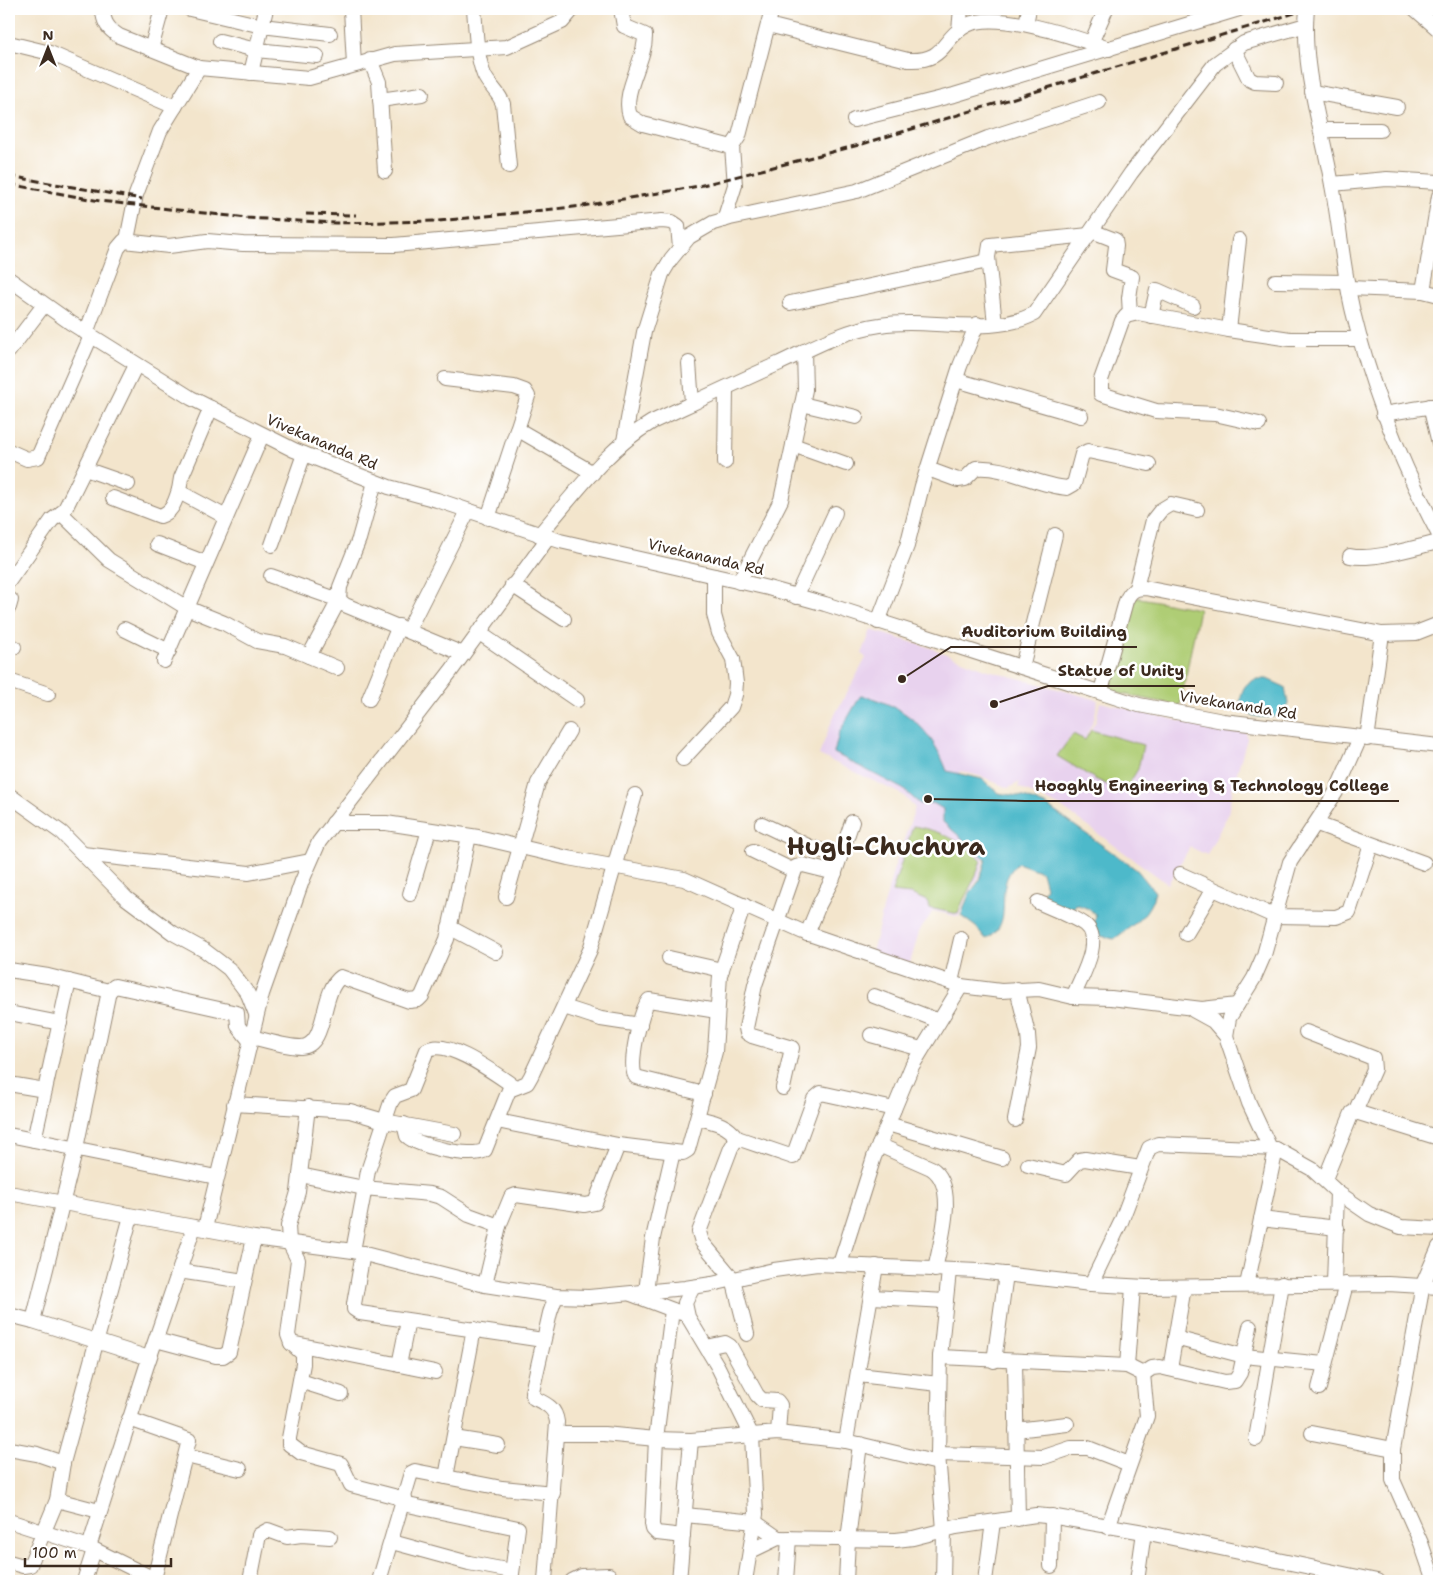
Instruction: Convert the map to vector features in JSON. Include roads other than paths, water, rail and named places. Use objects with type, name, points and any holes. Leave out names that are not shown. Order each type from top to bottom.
[{"type":"street","points":[[103,9],[105,23],[110,30],[199,68],[310,78],[395,54],[508,47],[562,22],[573,9]]},
{"type":"street","points":[[151,49],[162,9]]},
{"type":"street","points":[[190,9],[262,26],[330,34]]},
{"type":"street","points":[[251,73],[266,9]]},
{"type":"street","points":[[351,9],[354,65]]},
{"type":"street","points":[[474,9],[477,50],[485,76],[501,96],[503,104],[509,166]]},
{"type":"street","points":[[621,9],[624,26],[645,35],[645,41],[628,100],[630,116],[643,124],[732,147]]},
{"type":"street","points":[[724,220],[735,185],[732,147],[739,136],[772,9]]},
{"type":"street","points":[[960,30],[961,9]]},
{"type":"street","points":[[1026,24],[1029,9]]},
{"type":"street","points":[[1091,43],[1106,9]]},
{"type":"street","points":[[854,120],[954,95],[1109,49],[1214,12],[1239,9]]},
{"type":"street","points":[[1307,9],[1306,25],[1312,92],[1332,184],[1348,285],[1360,339],[1383,414],[1394,442],[1439,535]]},
{"type":"street","points":[[1415,9],[1439,30]]},
{"type":"street","points":[[768,25],[890,57],[923,61],[935,56],[960,30],[977,22],[1026,24],[1109,49]]},
{"type":"street","points":[[84,1581],[99,1511],[179,1270],[200,1228],[216,1177],[256,1014],[269,971],[310,861],[319,842],[463,654],[512,585],[543,536],[593,473],[624,441],[652,422],[804,352],[855,330],[880,325],[995,324],[1018,322],[1034,314],[1131,173],[1215,64],[1234,49],[1266,35],[1306,25]]},
{"type":"street","points":[[220,41],[256,50],[317,56]]},
{"type":"street","points":[[9,43],[50,53],[175,107]]},
{"type":"street","points":[[1234,49],[1248,79],[1255,82],[1276,83]]},
{"type":"street","points":[[370,60],[378,75],[385,171]]},
{"type":"street","points":[[127,240],[136,195],[160,131],[199,68]]},
{"type":"street","points":[[1312,92],[1396,107]]},
{"type":"street","points":[[380,100],[422,94]]},
{"type":"street","points":[[624,441],[644,332],[662,274],[680,248],[696,232],[724,220],[858,191],[988,138],[1099,102]]},
{"type":"street","points":[[1321,130],[1380,130]]},
{"type":"street","points":[[1332,184],[1387,179],[1439,182]]},
{"type":"street","points":[[1424,292],[1439,196]]},
{"type":"street","points":[[9,451],[27,459],[38,457],[89,334],[118,248],[121,243],[127,240],[169,246],[207,241],[243,244],[394,245],[662,221],[672,222],[678,226],[680,248]]},
{"type":"street","points":[[995,324],[988,261],[990,245],[1091,233],[1115,240],[1113,270],[1132,277],[1128,298],[1130,314]]},
{"type":"street","points":[[1229,330],[1239,240]]},
{"type":"street","points":[[790,304],[988,261]]},
{"type":"street","name":"Vivekananda Rd","points":[[9,279],[44,305],[136,365],[211,408],[262,435],[304,454],[375,482],[543,536],[796,596],[1139,704],[1174,712],[1363,738],[1439,746]]},
{"type":"street","points":[[1275,281],[1348,285],[1439,295]]},
{"type":"street","points":[[1151,316],[1157,290],[1193,306]]},
{"type":"street","points":[[9,351],[44,305]]},
{"type":"street","points":[[1259,424],[1215,414],[1156,412],[1100,394],[1101,380],[1122,321],[1130,314],[1138,313],[1229,330],[1306,340],[1360,339]]},
{"type":"street","points":[[878,622],[907,546],[928,469],[956,380],[977,324]]},
{"type":"street","points":[[739,582],[775,514],[805,390],[804,352]]},
{"type":"street","points":[[689,363],[692,403]]},
{"type":"street","points":[[9,580],[52,520],[60,513],[85,469],[136,365]]},
{"type":"street","points":[[445,379],[514,387],[525,391],[528,396],[488,518]]},
{"type":"street","points":[[956,380],[1081,416]]},
{"type":"street","points":[[725,462],[726,388]]},
{"type":"street","points":[[802,404],[856,417]]},
{"type":"street","points":[[1383,414],[1435,405],[1439,443]]},
{"type":"street","points":[[113,498],[160,516],[167,514],[172,508],[179,490],[181,478],[211,408]]},
{"type":"street","points":[[517,429],[593,473]]},
{"type":"street","points":[[124,629],[167,656],[262,435]]},
{"type":"street","points":[[793,445],[846,464]]},
{"type":"street","points":[[928,469],[958,480],[965,479],[976,468],[996,468],[1020,477],[1067,488],[1074,484],[1082,454],[1088,451],[1149,464]]},
{"type":"street","points":[[272,546],[304,454]]},
{"type":"street","points":[[85,469],[128,484]]},
{"type":"street","points":[[309,656],[339,600],[340,588],[359,539],[375,482]]},
{"type":"street","points":[[179,490],[226,517]]},
{"type":"street","points":[[1136,588],[1153,520],[1157,514],[1171,504],[1197,510]]},
{"type":"street","points":[[369,698],[404,628],[468,511]]},
{"type":"street","points":[[60,513],[109,560],[187,608],[224,623],[258,641],[286,646],[337,668]]},
{"type":"street","points":[[796,596],[835,513]]},
{"type":"street","points":[[1022,666],[1055,535]]},
{"type":"street","points":[[1350,556],[1357,558],[1390,553],[1439,542]]},
{"type":"street","points":[[157,544],[206,563]]},
{"type":"street","points":[[270,576],[339,600],[345,605],[463,654]]},
{"type":"street","points":[[683,759],[731,707],[734,695],[736,682],[733,659],[719,633],[714,615],[714,576]]},
{"type":"street","points":[[512,585],[564,619]]},
{"type":"street","points":[[1101,691],[1126,601],[1130,592],[1136,588],[1145,588],[1382,634],[1416,633],[1439,624]]},
{"type":"street","points":[[478,632],[577,700]]},
{"type":"street","points":[[1226,1036],[1229,1018],[1254,978],[1271,936],[1274,916],[1290,862],[1302,841],[1317,824],[1336,792],[1363,738],[1382,634]]},
{"type":"street","points":[[9,681],[48,694]]},
{"type":"street","points":[[506,897],[519,846],[542,774],[569,731]]},
{"type":"street","points":[[9,795],[62,833],[126,898],[173,933],[204,950],[229,969],[248,994],[256,1014]]},
{"type":"street","points":[[404,1124],[407,1136],[417,1143],[481,1154],[485,1150],[509,1090],[527,1083],[590,950],[616,866],[635,795]]},
{"type":"street","points":[[808,934],[819,905],[835,873],[852,822]]},
{"type":"street","points":[[333,823],[386,823],[469,836],[568,858],[684,879],[808,934],[956,984],[988,990],[1039,989],[1073,997],[1111,998],[1188,1008],[1213,1009],[1238,1005]]},
{"type":"street","points":[[762,824],[808,846],[840,857]]},
{"type":"street","points":[[1317,824],[1424,863]]},
{"type":"street","points":[[410,894],[429,830]]},
{"type":"street","points":[[33,1321],[64,1203],[109,992],[115,986],[237,1013],[238,1026],[250,1039],[301,1047],[310,1045],[315,1040],[331,990],[335,981],[341,977],[409,1000],[418,1000],[422,996],[442,953],[469,836]]},
{"type":"street","points":[[1180,874],[1274,916],[1336,917],[1349,912],[1371,845]]},
{"type":"street","points":[[753,851],[794,871]]},
{"type":"street","points":[[83,854],[249,874],[310,861]]},
{"type":"street","points":[[783,1088],[792,1048],[752,1036],[746,1028],[755,984],[794,871],[798,865],[835,873]]},
{"type":"street","points":[[1186,934],[1213,888]]},
{"type":"street","points":[[1038,902],[1084,924],[1092,936],[1090,955],[1073,997]]},
{"type":"street","points":[[497,1121],[618,1145],[683,1153],[688,1150],[698,1118],[717,1039],[717,1011],[722,970],[744,905]]},
{"type":"street","points":[[449,927],[496,952]]},
{"type":"street","points":[[840,1264],[861,1193],[879,1145],[921,1049],[939,1021],[956,984],[961,940]]},
{"type":"street","points":[[669,958],[722,970]]},
{"type":"street","points":[[9,970],[69,981],[109,992]]},
{"type":"street","points":[[34,1140],[69,981]]},
{"type":"street","points":[[1015,1120],[1028,1048],[1028,1034],[1017,989]]},
{"type":"street","points":[[874,996],[939,1021]]},
{"type":"street","points":[[704,1094],[636,1077],[632,1074],[632,1067],[642,1010],[649,1000],[717,1011]]},
{"type":"street","points":[[564,1007],[601,1019],[640,1025]]},
{"type":"street","points":[[1188,1008],[1213,1021],[1226,1036],[1249,1103],[1273,1148],[1261,1220],[1247,1285]]},
{"type":"street","points":[[9,1013],[60,1023]]},
{"type":"street","points":[[1306,1032],[1373,1058],[1374,1069],[1355,1112],[1350,1115],[1325,1179]]},
{"type":"street","points":[[871,1035],[921,1049]]},
{"type":"street","points":[[515,1087],[466,1056],[440,1046],[433,1046],[424,1056],[412,1090],[395,1096],[384,1120],[364,1188],[354,1309],[360,1312],[408,1321],[474,1328],[543,1340]]},
{"type":"street","points":[[9,1084],[45,1090]]},
{"type":"street","points":[[698,1118],[721,1124],[731,1130],[737,1138],[793,1157],[814,1099],[821,1093],[894,1109]]},
{"type":"street","points":[[234,1104],[350,1111],[454,1134]]},
{"type":"street","points":[[308,1107],[298,1192],[288,1226],[289,1242],[298,1260],[287,1328],[291,1343],[302,1354],[300,1381],[289,1438],[293,1449],[341,1464],[351,1485],[404,1502],[518,1528],[511,1576],[392,1542]]},
{"type":"street","points":[[1355,1112],[1439,1138]]},
{"type":"street","points":[[888,1124],[1002,1158]]},
{"type":"street","points":[[9,1135],[216,1177]]},
{"type":"street","points":[[737,1138],[699,1226],[699,1232],[702,1242],[733,1279],[747,1334]]},
{"type":"street","points":[[1090,1284],[1121,1222],[1149,1148],[1158,1144],[1273,1148],[1325,1179],[1353,1205],[1388,1223],[1401,1227],[1439,1229]]},
{"type":"street","points":[[485,1285],[499,1226],[512,1197],[516,1195],[585,1205],[595,1203],[618,1145]]},
{"type":"street","points":[[879,1145],[938,1173],[947,1201],[942,1270],[946,1301],[940,1357],[938,1459],[944,1530],[943,1581]]},
{"type":"street","points":[[646,1291],[653,1238],[673,1152]]},
{"type":"street","points":[[1028,1166],[1066,1174],[1079,1160],[1085,1159],[1140,1168]]},
{"type":"street","points":[[300,1175],[364,1188],[430,1194],[441,1198],[469,1215],[499,1226]]},
{"type":"street","points":[[1319,1388],[1340,1284],[1337,1192]]},
{"type":"street","points":[[9,1193],[254,1238],[358,1252],[485,1285],[556,1296],[631,1294],[693,1287],[794,1267],[840,1264],[1006,1274],[1133,1287],[1282,1284],[1423,1284],[1439,1287]]},
{"type":"street","points":[[9,1562],[23,1566],[30,1565],[57,1500],[63,1463],[95,1340],[131,1216]]},
{"type":"street","points":[[1261,1220],[1337,1228]]},
{"type":"street","points":[[156,1340],[223,1356],[229,1352],[254,1238]]},
{"type":"street","points":[[1434,1581],[1421,1543],[1393,1480],[1393,1450],[1423,1284],[1439,1247]]},
{"type":"street","points":[[846,1441],[876,1266]]},
{"type":"street","points":[[179,1270],[244,1281]]},
{"type":"street","points":[[994,1361],[1006,1274]]},
{"type":"street","points":[[1256,1439],[1282,1284]]},
{"type":"street","points":[[693,1287],[685,1302],[688,1317],[730,1390],[752,1436],[756,1522],[745,1581]]},
{"type":"street","points":[[1127,1366],[1133,1287]]},
{"type":"street","points":[[1170,1370],[1184,1287]]},
{"type":"street","points":[[631,1294],[688,1317]]},
{"type":"street","points":[[549,1580],[552,1493],[558,1434],[556,1413],[551,1407],[534,1398],[532,1392],[543,1340],[556,1296]]},
{"type":"street","points":[[872,1297],[946,1301]]},
{"type":"street","points":[[672,1310],[656,1439],[653,1529],[657,1533],[683,1536]]},
{"type":"street","points":[[9,1315],[149,1358]]},
{"type":"street","points":[[399,1365],[408,1321]]},
{"type":"street","points":[[1143,1374],[1152,1368],[1231,1382],[1238,1378],[1250,1327]]},
{"type":"street","points":[[446,1477],[474,1328]]},
{"type":"street","points":[[1175,1338],[1244,1356],[1324,1364]]},
{"type":"street","points":[[291,1343],[435,1372]]},
{"type":"street","points":[[707,1348],[725,1343],[730,1346],[757,1395],[762,1400],[777,1401],[780,1405],[778,1433]]},
{"type":"street","points":[[940,1357],[1127,1366],[1143,1374]]},
{"type":"street","points":[[1015,1362],[1018,1518]]},
{"type":"street","points":[[1108,1527],[1146,1416],[1143,1374]]},
{"type":"street","points":[[858,1375],[939,1384]]},
{"type":"street","points":[[300,1381],[341,1394]]},
{"type":"street","points":[[9,1521],[91,1548],[156,1580],[190,1440],[129,1419]]},
{"type":"street","points":[[1016,1430],[1068,1424]]},
{"type":"street","points":[[558,1434],[604,1434],[691,1440],[778,1433],[846,1441],[938,1459],[1017,1456],[1044,1457],[1072,1448],[1088,1448],[1129,1464]]},
{"type":"street","points":[[1312,1433],[1393,1450]]},
{"type":"street","points":[[454,1438],[498,1445]]},
{"type":"street","points":[[679,1581],[691,1440]]},
{"type":"street","points":[[846,1581],[848,1540],[860,1444]]},
{"type":"street","points":[[9,1449],[63,1463]]},
{"type":"street","points":[[186,1456],[240,1469]]},
{"type":"street","points":[[379,1581],[412,1473],[446,1477],[502,1488],[552,1493]]},
{"type":"street","points":[[57,1500],[99,1511]]},
{"type":"street","points":[[685,1515],[756,1522],[764,1530],[784,1538],[848,1540],[896,1540],[1036,1515],[1052,1516],[1144,1532],[1346,1578],[1377,1581]]},
{"type":"street","points":[[1051,1566],[1052,1516]]},
{"type":"street","points":[[985,1581],[993,1522]]},
{"type":"street","points":[[250,1581],[259,1535],[262,1532],[268,1530],[287,1537],[301,1534],[330,1537]]},
{"type":"street","points":[[1137,1581],[1144,1532]]},
{"type":"street","points":[[751,1551],[784,1538]]},
{"type":"street","points":[[784,1538],[786,1581]]},
{"type":"street","points":[[572,1581],[582,1576],[609,1575]]},
{"type":"water","points":[[1257,679],[1267,679],[1285,687],[1288,704],[1282,715],[1271,717],[1253,716],[1240,706],[1244,689],[1249,683]]},
{"type":"water","points":[[861,695],[891,705],[914,721],[933,743],[947,771],[982,779],[998,793],[1024,797],[1047,806],[1137,870],[1155,892],[1149,908],[1134,924],[1114,939],[1101,936],[1093,929],[1096,915],[1089,909],[1076,904],[1071,912],[1041,897],[1046,887],[1042,872],[1018,863],[1005,883],[1001,923],[996,932],[986,939],[976,927],[961,916],[969,894],[980,880],[986,859],[943,822],[943,809],[933,803],[920,804],[903,789],[834,753],[839,733]]},
{"type":"railway","points":[[9,184],[100,201],[247,218],[335,223],[438,221],[583,206],[699,186],[859,145],[1308,9]]},
{"type":"railway","points":[[9,176],[142,199]]},
{"type":"railway","points":[[306,214],[356,215]]},
{"type":"place","name":"Auditorium Building","points":[[902,679]]},
{"type":"place","name":"Statue of Unity","points":[[994,704]]},
{"type":"place","name":"Hooghly Engineering & Technology College","points":[[928,799]]},
{"type":"district","name":"Hugli-Chuchura","points":[[886,846]]}]
